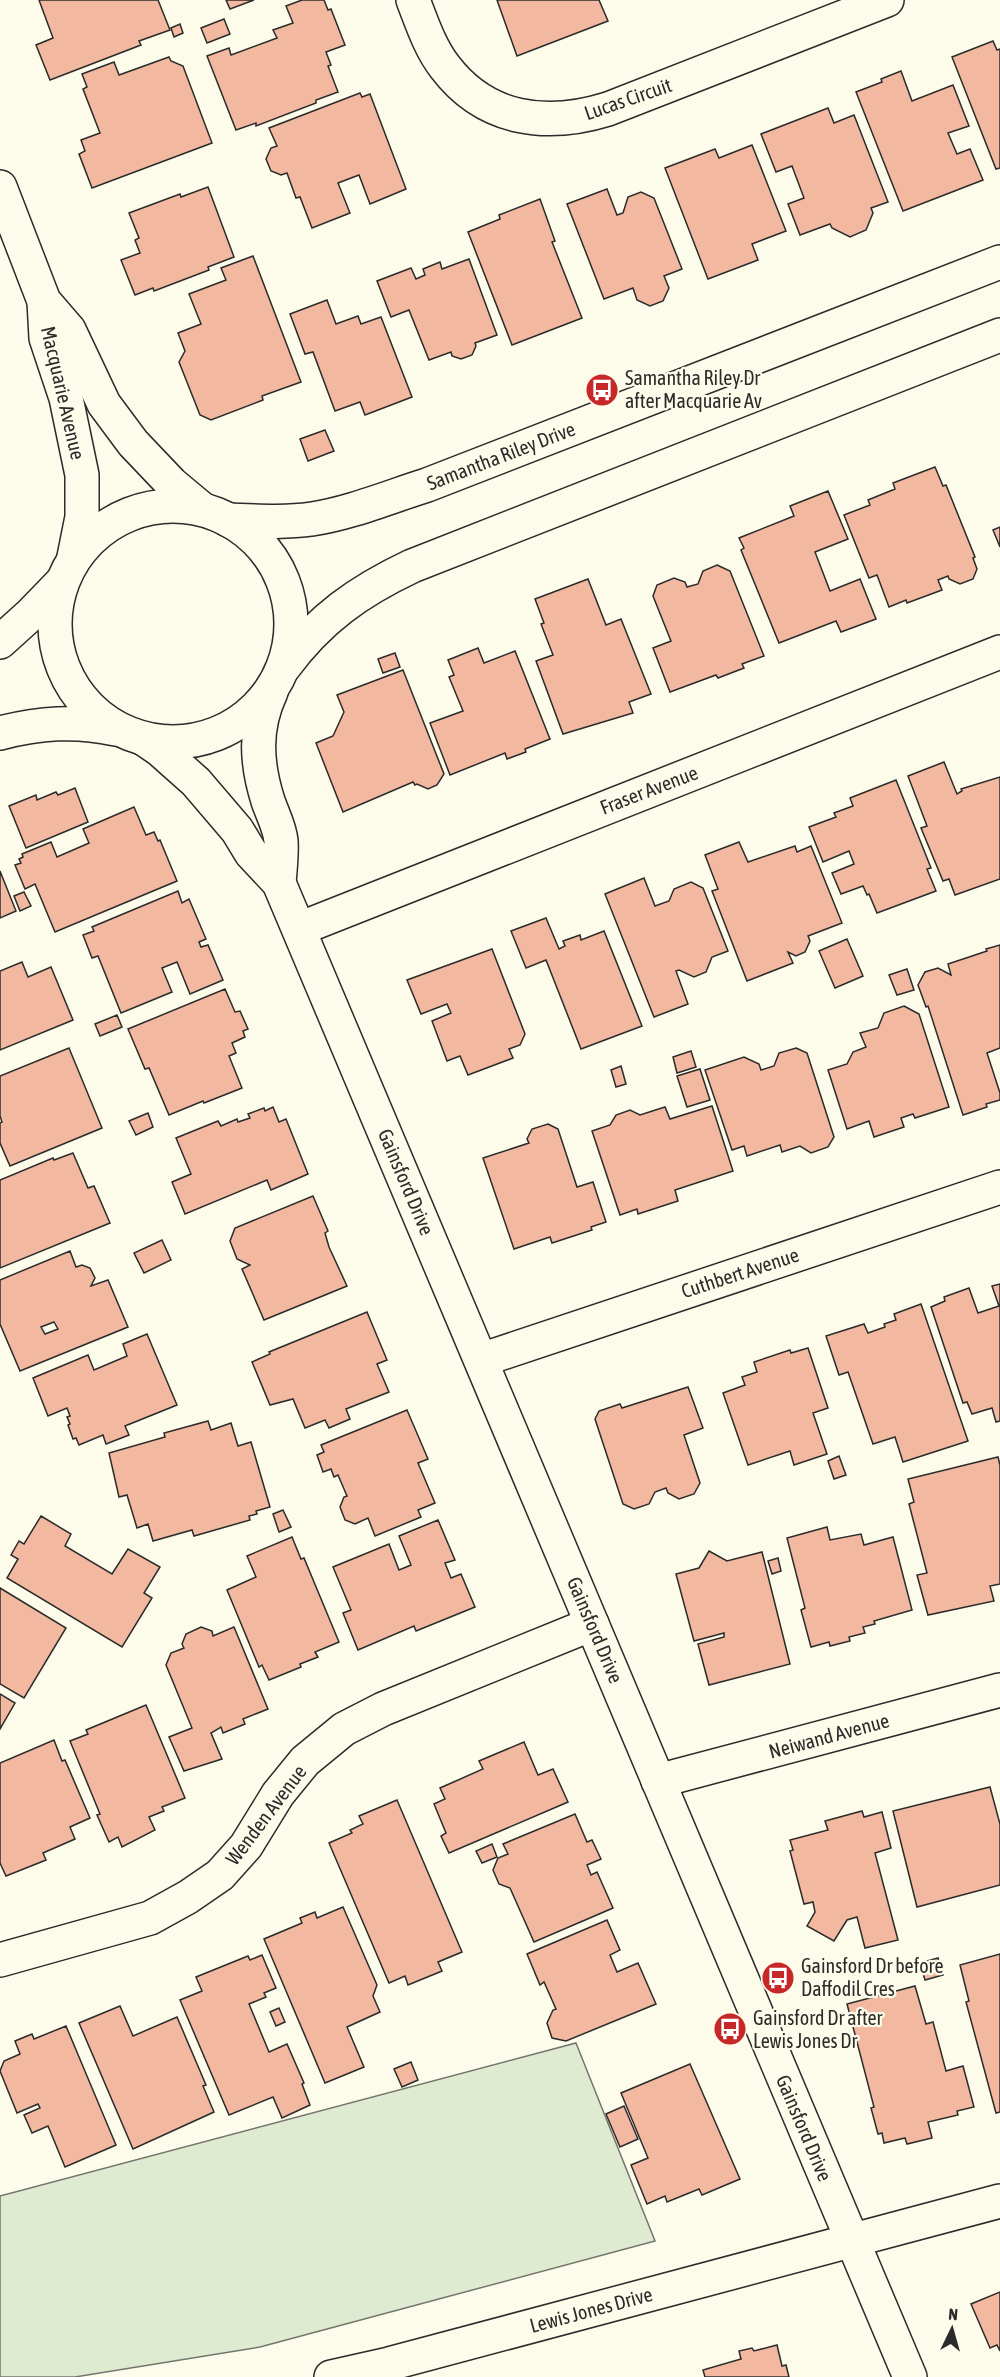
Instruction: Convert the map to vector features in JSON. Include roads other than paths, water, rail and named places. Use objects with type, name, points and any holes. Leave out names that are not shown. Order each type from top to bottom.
[{"type":"street","name":"Lucas Circuit","points":[[413,0],[431,45],[445,67],[462,86],[483,101],[506,112],[531,118],[557,120],[583,117],[608,109],[887,0]]},
{"type":"street","name":"Macquarie Avenue","points":[[0,187],[45,301],[69,330],[92,381],[118,424],[159,471],[215,514],[252,536],[271,557],[284,582],[291,610],[291,639],[277,679]]},
{"type":"street","name":"Samantha Riley Drive","points":[[68,569],[94,536],[118,519],[145,509],[173,505],[259,522],[312,519],[351,510],[427,485],[1000,262]]},
{"type":"street","name":"Macquarie Avenue","points":[[45,301],[46,338],[66,398],[81,470],[82,517],[55,610],[54,628],[61,666],[81,699],[93,713],[130,734]]},
{"type":"street","points":[[0,733],[32,725],[81,723],[173,743],[201,740],[228,729],[252,713],[314,630],[340,608],[380,581],[412,566],[1000,335]]},
{"type":"street","points":[[0,642],[31,614],[68,569]]},
{"type":"street","name":"Fraser Avenue","points":[[299,929],[1000,652]]},
{"type":"street","name":"Gainsford Drive","points":[[277,679],[262,709],[258,745],[265,792],[281,839],[279,883]]},
{"type":"street","name":"Gainsford Drive","points":[[130,734],[160,750],[196,782],[237,831],[251,853],[279,883],[910,2377]]},
{"type":"street","name":"Cuthbert Avenue","points":[[481,1360],[1000,1187]]},
{"type":"street","name":"Wenden Avenue","points":[[0,1960],[150,1918],[188,1897],[220,1875],[246,1846],[278,1794],[305,1761],[344,1729],[383,1709],[592,1624]]},
{"type":"street","name":"Neiwand Avenue","points":[[658,1781],[1000,1690]]},
{"type":"street","name":"Lewis Jones Drive","points":[[331,2377],[412,2358],[1000,2201]]},
{"type":"place","name":"Samantha Riley Dr after Macquarie Av","points":[[602,390]]},
{"type":"place","name":"Gainsford Dr before Daffodil Cres","points":[[778,1978]]},
{"type":"place","name":"Gainsford Dr after Lewis Jones Dr","points":[[730,2029]]}]
